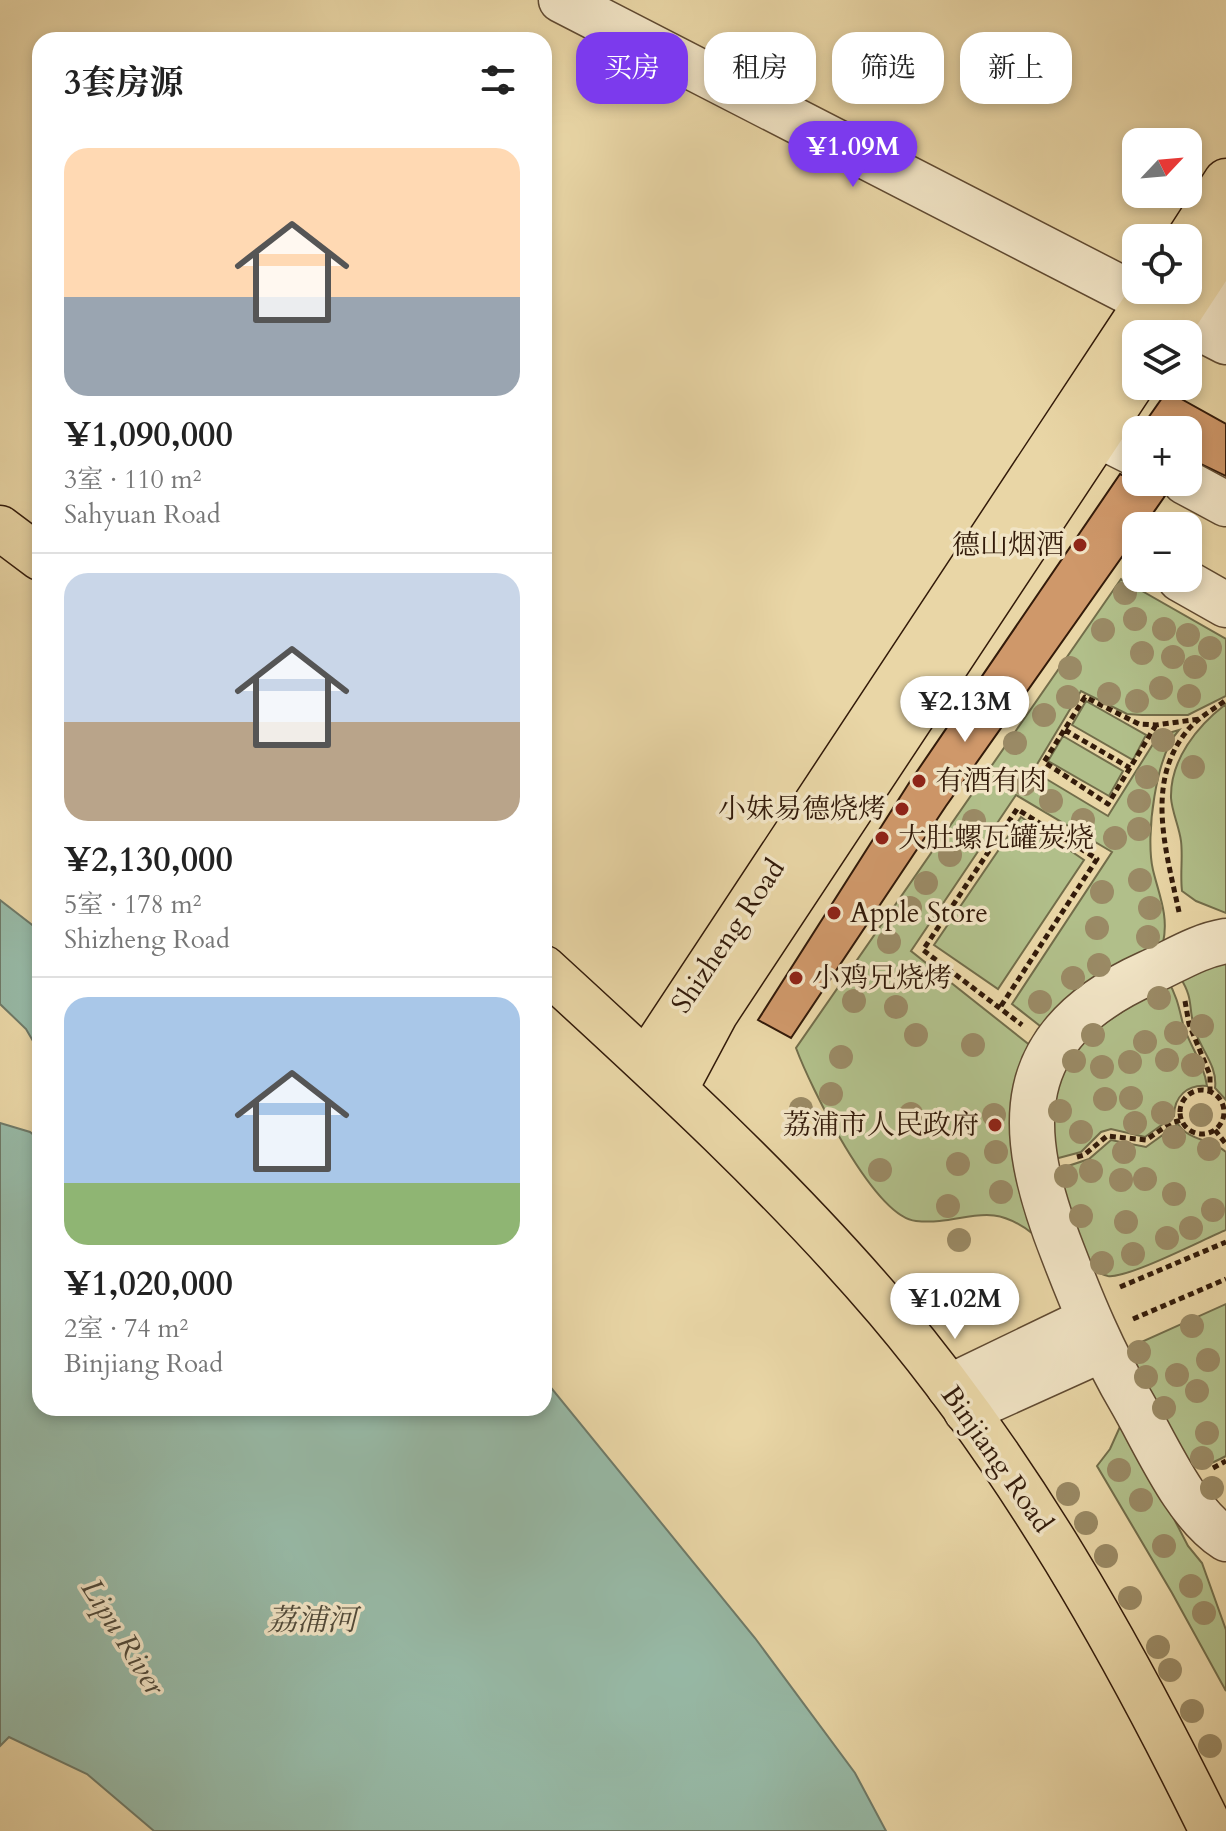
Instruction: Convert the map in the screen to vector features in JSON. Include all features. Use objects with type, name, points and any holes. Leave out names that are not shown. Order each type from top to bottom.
[{"type":"main road","points":[[1198,224],[1226,181]]},
{"type":"main road","name":"Shizheng Road","points":[[1202,271],[1226,241]]},
{"type":"main road","name":"Shizheng Road","points":[[661,1074],[1176,304]]},
{"type":"main road","name":"Shizheng Road","points":[[661,1074],[716,1013],[1117,445],[1130,400]]},
{"type":"main road","points":[[0,528],[32,552]]},
{"type":"main road","name":"Binjiang Road","points":[[552,975],[661,1074],[809,1223],[887,1310],[957,1399],[1043,1523],[1102,1619],[1147,1698],[1212,1831]]},
{"type":"street","points":[[561,0],[1122,272]]},
{"type":"street","points":[[1183,304],[1226,342]]},
{"type":"street","points":[[1202,491],[1226,504]]},
{"type":"street","points":[[1202,591],[1226,605]]},
{"type":"street","points":[[1226,941],[1202,945],[1114,989],[1092,1004],[1050,1049],[1037,1079],[1032,1105],[1034,1168],[1092,1327],[1194,1512],[1226,1539]]},
{"type":"street","points":[[957,1399],[1092,1327]]},
{"type":"path","points":[[1156,725],[1108,804],[1044,762],[1085,697],[1139,724],[1200,719]]},
{"type":"path","points":[[1210,1091],[1197,1091],[1186,1097],[1180,1108],[1181,1120],[1195,1133],[1215,1130],[1223,1119],[1223,1106],[1210,1091],[1210,1075],[1189,1024],[1173,961],[1181,924],[1166,859],[1163,797],[1172,756],[1185,733],[1226,700]]},
{"type":"path","points":[[1065,730],[1130,768]]},
{"type":"path","points":[[1001,1006],[1097,859],[1017,809],[923,950],[1001,1006],[1050,1049]]},
{"type":"path","points":[[1034,1168],[1047,1169],[1084,1155],[1107,1136],[1141,1141],[1181,1120]]},
{"type":"path","points":[[1215,1130],[1226,1144]]},
{"type":"path","points":[[1092,1327],[1226,1242]]},
{"type":"path","points":[[1092,1327],[1226,1279]]},
{"type":"green space","points":[[1121,579],[1122,592],[1144,592],[1226,639],[1226,696],[1188,715],[1142,715],[1127,714],[1081,691],[1033,771],[1108,816],[1158,736],[1179,730],[1164,758],[1159,776],[1150,837],[1153,870],[1164,915],[1163,943],[1049,1033],[1012,1004],[1112,852],[1016,795],[911,951],[1036,1050],[1033,1234],[1002,1217],[988,1215],[916,1221],[899,1214],[863,1175],[829,1118],[796,1048]]},
{"type":"green space","points":[[1086,701],[1146,735],[1133,760],[1072,725]]},
{"type":"green space","points":[[1226,704],[1226,913],[1196,901],[1182,891],[1181,841],[1171,798],[1175,770],[1187,745]]},
{"type":"green space","points":[[1063,736],[1123,771],[1109,796],[1048,761]]},
{"type":"green space","points":[[1021,817],[1084,860],[998,989],[934,945]]},
{"type":"green space","points":[[1226,958],[1226,1100],[1215,1088],[1214,1072],[1196,1035],[1189,997],[1180,977]]},
{"type":"green space","points":[[1168,981],[1207,1086],[1193,1087],[1183,1093],[1176,1103],[1174,1116],[1145,1137],[1111,1129],[1101,1132],[1081,1152],[1051,1160],[1047,1139],[1065,1050]]},
{"type":"green space","points":[[1178,1124],[1188,1134],[1226,1152],[1226,1230],[1131,1271],[1108,1276],[1101,1273],[1085,1256],[1056,1170],[1089,1159],[1111,1140],[1146,1147]]},
{"type":"green space","points":[[1226,1304],[1226,1456],[1196,1465],[1185,1462],[1123,1356],[1128,1348]]},
{"type":"green space","points":[[1123,1420],[1188,1546],[1202,1563],[1226,1630],[1226,1691],[1097,1466],[1110,1449]]},
{"type":"water","points":[[0,900],[32,925],[32,1039],[26,1029],[0,1004]]},
{"type":"water","name":"荔浦河","points":[[0,1123],[32,1134],[32,1416],[552,1416],[552,1389],[755,1638],[855,1773],[886,1831],[154,1831],[87,1774],[9,1737],[0,1746]]},
{"type":"building","points":[[1161,400],[1183,400],[1226,424],[1226,476],[1202,465],[1202,416],[1149,416]]},
{"type":"building","points":[[1120,474],[1122,496],[1165,496],[1154,512],[1122,512],[1122,557],[946,806],[791,1038],[758,1020],[909,783]]},
{"type":"place","name":"德山烟酒","points":[[1080,545]]},
{"type":"place","name":"有酒有肉","points":[[919,781]]},
{"type":"place","name":"小妹易德烧烤","points":[[902,809]]},
{"type":"place","name":"大肚螺瓦罐炭烧","points":[[882,838]]},
{"type":"place","name":"Apple Store","points":[[834,913]]},
{"type":"place","name":"小鸡兄烧烤","points":[[796,978]]},
{"type":"place","name":"荔浦市人民政府","points":[[995,1125]]},
{"type":"water label","name":"Lipu River","points":[[123,1637]]}]
